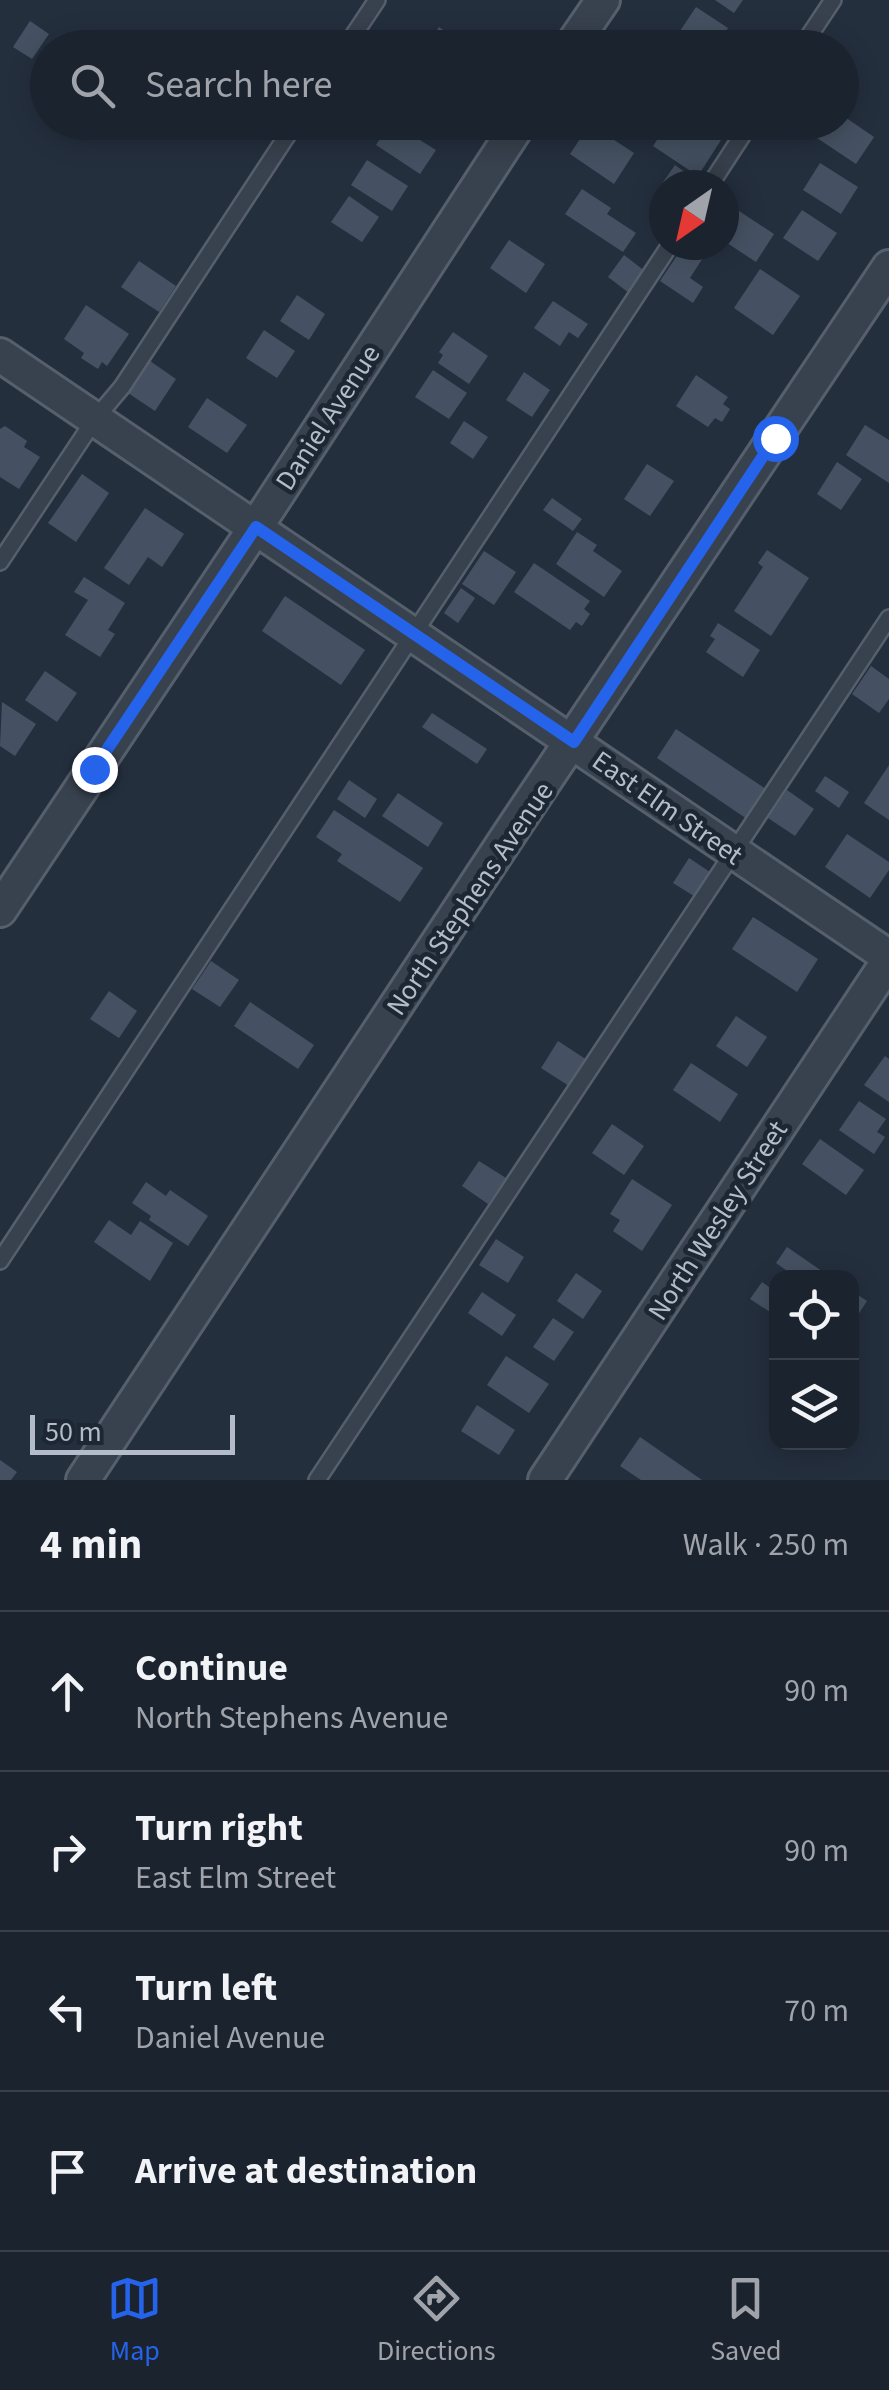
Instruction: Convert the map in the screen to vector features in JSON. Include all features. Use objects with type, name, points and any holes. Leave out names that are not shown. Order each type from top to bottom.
[{"type":"street","points":[[582,30],[602,0]]},
{"type":"street","name":"Daniel Avenue","points":[[0,910],[508,140]]},
{"type":"street","name":"North Stephens Avenue","points":[[83,1480],[889,267]]},
{"type":"street","name":"East Elm Street","points":[[0,355],[889,958]]},
{"type":"street","name":"North Wesley Street","points":[[545,1480],[889,958]]},
{"type":"lane","points":[[357,30],[376,0]]},
{"type":"lane","points":[[813,30],[832,0]]},
{"type":"lane","points":[[0,562],[95,419],[122,387],[284,140]]},
{"type":"lane","points":[[720,170],[740,140]]},
{"type":"lane","points":[[0,1260],[660,260]]},
{"type":"lane","points":[[317,1480],[889,618]]},
{"type":"building","points":[[715,0],[743,0],[734,13]]},
{"type":"building","points":[[696,7],[728,28],[727,30],[681,30]]},
{"type":"building","points":[[30,21],[43,30],[30,30],[30,58],[13,47]]},
{"type":"building","points":[[859,127],[874,137],[856,164],[820,140],[859,140]]},
{"type":"building","points":[[379,140],[420,140],[436,150],[420,174],[376,145]]},
{"type":"building","points":[[579,140],[614,140],[634,153],[614,184],[570,154]]},
{"type":"building","points":[[657,140],[721,140],[702,170],[689,170],[653,146]]},
{"type":"building","points":[[367,160],[408,186],[392,211],[351,185]]},
{"type":"building","points":[[820,163],[858,187],[841,214],[803,190]]},
{"type":"building","points":[[582,189],[611,208],[607,214],[636,233],[623,252],[565,214]]},
{"type":"building","points":[[349,196],[379,217],[362,242],[331,222]]},
{"type":"building","points":[[802,210],[837,233],[818,261],[783,238]]},
{"type":"building","points":[[739,211],[774,234],[756,262],[739,251]]},
{"type":"building","points":[[509,240],[545,264],[526,293],[490,268]]},
{"type":"building","points":[[624,255],[646,272],[629,293],[608,277]]},
{"type":"building","points":[[674,260],[702,260],[690,278],[703,287],[693,303],[660,281]]},
{"type":"building","points":[[139,261],[176,286],[159,312],[121,287]]},
{"type":"building","points":[[760,269],[800,296],[773,335],[734,308]]},
{"type":"building","points":[[297,295],[325,314],[309,340],[280,321]]},
{"type":"building","points":[[553,301],[588,324],[578,338],[569,332],[560,346],[534,328]]},
{"type":"building","points":[[86,305],[129,334],[107,366],[102,362],[98,369],[64,339]]},
{"type":"building","points":[[264,330],[295,351],[277,378],[246,358]]},
{"type":"building","points":[[453,332],[488,356],[469,384],[438,363],[443,355],[439,352]]},
{"type":"building","points":[[150,361],[176,379],[155,411],[128,393]]},
{"type":"building","points":[[433,370],[467,393],[449,419],[415,397]]},
{"type":"building","points":[[524,372],[550,390],[532,417],[506,400]]},
{"type":"building","points":[[696,375],[728,397],[723,404],[730,409],[722,422],[715,418],[708,427],[676,406]]},
{"type":"building","points":[[207,398],[247,425],[227,453],[188,427]]},
{"type":"building","points":[[464,421],[488,437],[473,459],[450,443]]},
{"type":"building","points":[[865,425],[889,440],[889,483],[846,455]]},
{"type":"building","points":[[5,426],[27,441],[24,447],[40,457],[19,489],[0,477],[0,429]]},
{"type":"building","points":[[837,462],[862,479],[841,510],[817,494]]},
{"type":"building","points":[[647,464],[674,481],[650,516],[624,499]]},
{"type":"building","points":[[82,474],[109,493],[76,542],[48,523]]},
{"type":"building","points":[[552,498],[582,519],[573,531],[543,510]]},
{"type":"building","points":[[145,508],[184,534],[162,567],[148,557],[129,585],[104,568]]},
{"type":"building","points":[[577,532],[597,545],[593,551],[622,571],[604,597],[556,564]]},
{"type":"building","points":[[767,550],[809,578],[771,636],[734,611],[763,567],[758,563]]},
{"type":"building","points":[[484,551],[516,572],[494,605],[462,584]]},
{"type":"building","points":[[534,563],[590,601],[584,609],[590,614],[582,626],[576,622],[570,630],[514,592]]},
{"type":"building","points":[[84,577],[125,603],[108,630],[115,634],[100,657],[65,635],[88,600],[74,592]]},
{"type":"building","points":[[461,588],[475,598],[458,623],[444,613]]},
{"type":"building","points":[[285,596],[365,650],[341,685],[262,631]]},
{"type":"building","points":[[718,623],[760,650],[743,677],[706,652],[715,639],[710,636]]},
{"type":"building","points":[[871,666],[889,679],[889,699],[879,713],[852,694]]},
{"type":"building","points":[[45,671],[77,693],[57,722],[25,700]]},
{"type":"building","points":[[2,702],[36,724],[15,756],[0,746]]},
{"type":"building","points":[[432,713],[487,749],[477,764],[422,727]]},
{"type":"building","points":[[676,729],[766,789],[747,819],[657,758]]},
{"type":"building","points":[[889,765],[889,820],[864,803]]},
{"type":"building","points":[[825,776],[849,792],[839,808],[815,791]]},
{"type":"building","points":[[349,780],[377,799],[365,818],[337,799]]},
{"type":"building","points":[[787,790],[814,809],[795,836],[768,818]]},
{"type":"building","points":[[398,793],[443,823],[428,847],[382,816]]},
{"type":"building","points":[[334,810],[423,868],[400,902],[337,861],[342,854],[316,837]]},
{"type":"building","points":[[847,834],[889,862],[889,870],[870,898],[825,867]]},
{"type":"building","points":[[689,858],[713,874],[697,898],[673,883]]},
{"type":"building","points":[[753,917],[818,959],[797,992],[732,949]]},
{"type":"building","points":[[211,961],[239,980],[220,1007],[192,989]]},
{"type":"building","points":[[109,991],[137,1011],[119,1038],[90,1019]]},
{"type":"building","points":[[250,1002],[314,1045],[298,1069],[234,1026]]},
{"type":"building","points":[[736,1016],[767,1037],[747,1067],[716,1046]]},
{"type":"building","points":[[558,1041],[587,1060],[569,1086],[541,1068]]},
{"type":"building","points":[[885,1056],[889,1059],[889,1102],[864,1085]]},
{"type":"building","points":[[691,1063],[738,1094],[720,1122],[673,1090]]},
{"type":"building","points":[[859,1101],[886,1119],[877,1132],[885,1137],[874,1154],[839,1130]]},
{"type":"building","points":[[612,1124],[644,1146],[624,1175],[592,1153]]},
{"type":"building","points":[[820,1139],[864,1170],[846,1195],[802,1164]]},
{"type":"building","points":[[479,1161],[506,1178],[488,1204],[462,1186]]},
{"type":"building","points":[[632,1179],[672,1205],[642,1251],[613,1231],[620,1220],[610,1214]]},
{"type":"building","points":[[146,1182],[166,1196],[170,1190],[208,1216],[188,1246],[149,1220],[151,1216],[132,1203]]},
{"type":"building","points":[[109,1220],[131,1235],[140,1221],[173,1243],[150,1281],[94,1242]]},
{"type":"building","points":[[496,1239],[524,1257],[508,1283],[479,1265]]},
{"type":"building","points":[[787,1247],[820,1270],[786,1270],[776,1263]]},
{"type":"building","points":[[576,1273],[602,1291],[583,1319],[557,1301]]},
{"type":"building","points":[[762,1282],[769,1287],[769,1311],[750,1299]]},
{"type":"building","points":[[482,1292],[516,1315],[502,1336],[468,1313]]},
{"type":"building","points":[[859,1296],[867,1301],[859,1313]]},
{"type":"building","points":[[553,1318],[574,1332],[554,1361],[533,1347]]},
{"type":"building","points":[[506,1356],[549,1384],[529,1413],[487,1385]]},
{"type":"building","points":[[477,1405],[515,1430],[499,1455],[461,1431]]},
{"type":"building","points":[[640,1437],[702,1480],[641,1480],[620,1466]]},
{"type":"building","points":[[0,1460],[17,1472],[11,1480],[0,1480]]},
{"type":"route","points":[[94,769],[256,527],[574,742],[775,438]]}]
